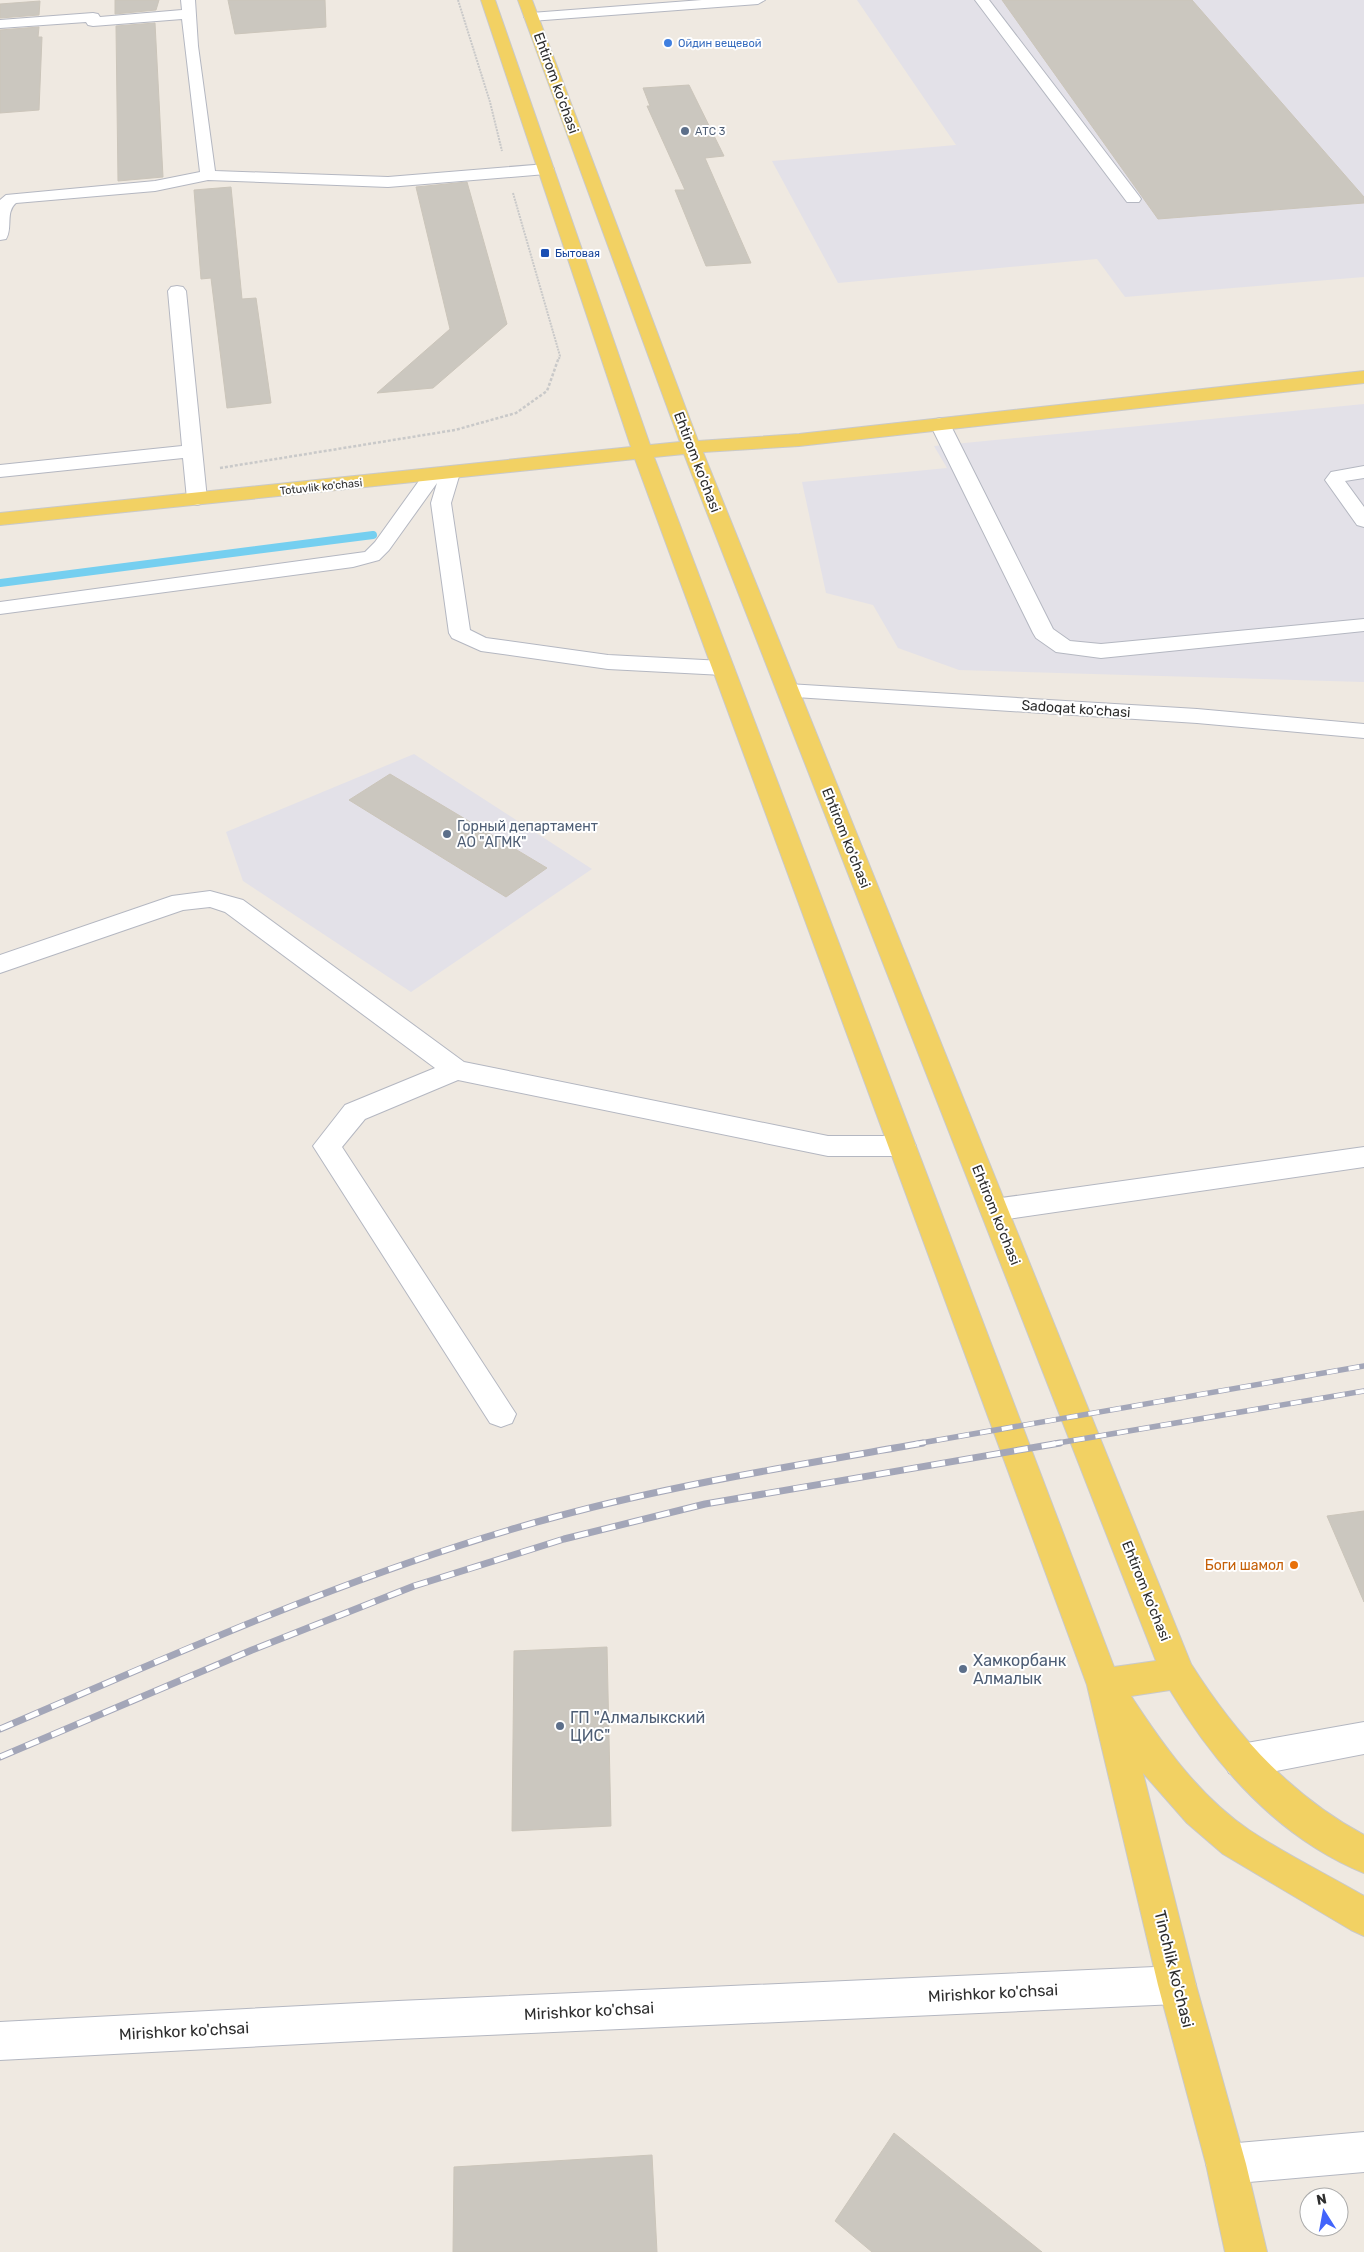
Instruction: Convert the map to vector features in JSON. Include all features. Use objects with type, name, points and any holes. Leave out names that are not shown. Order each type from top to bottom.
[{"type":"main road","points":[[488,0],[643,453],[1104,1685],[1158,1766],[1184,1797],[1211,1823],[1236,1842],[1364,1917]]},
{"type":"main road","name":"Ehtirom ko'chasi","points":[[525,0],[691,447],[1178,1673],[1206,1717],[1241,1761],[1275,1795],[1308,1822],[1364,1855]]},
{"type":"main road","points":[[691,447],[790,424],[1364,360]]},
{"type":"main road","points":[[691,447],[799,440],[1364,377]]},
{"type":"main road","name":"Totuvlik ko'chasi","points":[[0,519],[691,447]]},
{"type":"main road","points":[[1104,1685],[1178,1673]]},
{"type":"main road","name":"Tinchlik ko'chasi","points":[[1104,1685],[1177,1985],[1226,2164],[1246,2252]]},
{"type":"street","points":[[531,17],[758,0]]},
{"type":"street","points":[[982,0],[1133,199]]},
{"type":"street","points":[[0,24],[93,19],[189,7],[208,175]]},
{"type":"street","points":[[0,235],[2,205],[5,200],[12,198],[155,186],[208,175],[388,182],[546,169]]},
{"type":"street","points":[[177,290],[198,499]]},
{"type":"street","points":[[940,424],[1044,633],[1064,647],[1101,651],[1364,625]]},
{"type":"street","points":[[0,471],[192,451]]},
{"type":"street","points":[[1364,472],[1338,476],[1335,480],[1364,521]]},
{"type":"street","points":[[0,608],[372,556],[442,474]]},
{"type":"street","points":[[442,474],[441,503],[460,633],[481,644],[598,660],[723,668]]},
{"type":"street","name":"Sadoqat ko'chasi","points":[[788,691],[1197,716],[1364,731]]},
{"type":"street","points":[[0,964],[180,902],[210,899],[234,906],[456,1070],[828,1146],[902,1146]]},
{"type":"street","points":[[456,1070],[355,1112],[327,1146],[501,1414]]},
{"type":"street","points":[[994,1210],[1364,1157]]},
{"type":"street","points":[[1241,1761],[1364,1738]]},
{"type":"street","name":"Mirishkor ko'chsai","points":[[0,2041],[398,2020],[1177,1985]]},
{"type":"street","points":[[1226,2164],[1364,2152]]},
{"type":"path","points":[[194,472],[455,430],[516,413],[547,391],[560,356],[507,172],[490,102],[458,0]]},
{"type":"shaded area","points":[[857,0],[1364,0],[1364,277],[1125,297],[1097,259],[838,283],[772,161],[956,145]]},
{"type":"shaded area","points":[[1364,404],[1364,682],[959,670],[898,648],[873,605],[826,593],[802,482],[947,468],[934,446]]},
{"type":"shaded area","points":[[414,754],[592,869],[411,992],[243,881],[226,832]]},
{"type":"building","points":[[115,0],[159,0],[156,10],[115,14]]},
{"type":"building","points":[[228,0],[325,0],[326,27],[235,34]]},
{"type":"building","points":[[1002,0],[1192,0],[1364,197],[1364,203],[1158,219]]},
{"type":"building","points":[[40,1],[39,15],[0,18],[0,4]]},
{"type":"building","points":[[155,23],[163,177],[118,181],[116,26]]},
{"type":"building","points":[[39,27],[38,37],[42,37],[39,110],[0,113],[0,30]]},
{"type":"building","points":[[689,85],[724,156],[705,158],[751,263],[706,266],[675,190],[685,190],[647,106],[650,106],[643,88]]},
{"type":"building","points":[[467,182],[507,324],[433,388],[377,393],[450,329],[416,187]]},
{"type":"building","points":[[231,187],[242,299],[256,298],[271,403],[227,408],[211,278],[201,279],[194,190]]},
{"type":"building","name":"Горный департамент АО \"АГМК\"","points":[[390,774],[547,868],[506,897],[349,800]]},
{"type":"building","points":[[1364,1511],[1364,1602],[1327,1516]]},
{"type":"building","points":[[607,1647],[611,1826],[512,1831],[514,1651]]},
{"type":"building","points":[[894,2133],[1042,2252],[872,2252],[835,2221]]},
{"type":"building","points":[[652,2155],[657,2252],[453,2252],[454,2167]]},
{"type":"waterway","points":[[0,583],[373,535]]},
{"type":"railway","points":[[915,1444],[1364,1366]]},
{"type":"railway","points":[[1052,1444],[1364,1391]]},
{"type":"railway","points":[[0,1729],[274,1613],[343,1586],[483,1538],[600,1505],[646,1495],[738,1476],[923,1443]]},
{"type":"railway","points":[[0,1757],[252,1650],[414,1586],[564,1539],[705,1504],[1060,1443]]},
{"type":"place","name":"Ойдин вещевой","points":[[668,43]]},
{"type":"place","name":"АТС 3","points":[[685,131]]},
{"type":"place","name":"Бытовая","points":[[545,253]]},
{"type":"place","name":"Горный департамент АО \"АГМК\"","points":[[447,834]]},
{"type":"place","name":"Боги шамол","points":[[1294,1565]]},
{"type":"place","name":"Хамкорбанк Алмалык","points":[[963,1669]]},
{"type":"place","name":"ГП \"Алмалыкский ЦИС\"","points":[[560,1726]]}]
